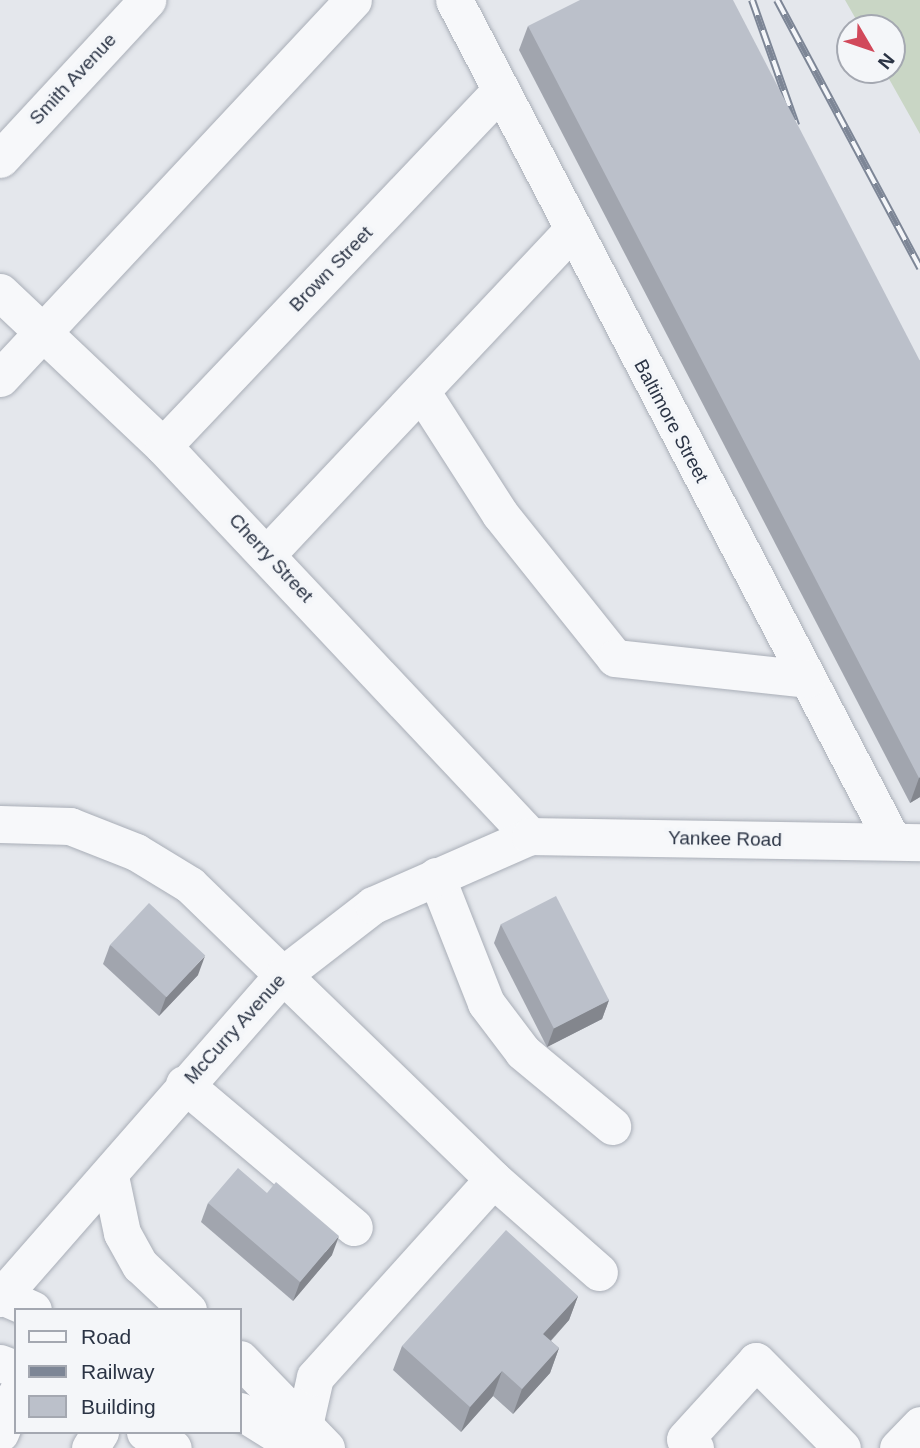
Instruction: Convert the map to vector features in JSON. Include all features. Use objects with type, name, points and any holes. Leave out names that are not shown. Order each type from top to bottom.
[{"type":"street","name":"Smith Avenue","points":[[0,159],[147,0]]},
{"type":"street","points":[[0,378],[353,0]]},
{"type":"street","name":"Baltimore Street","points":[[454,0],[498,93],[807,679],[906,841]]},
{"type":"street","name":"Brown Street","points":[[163,446],[498,93]]},
{"type":"street","points":[[268,553],[571,232]]},
{"type":"street","name":"Cherry Street","points":[[0,292],[44,330],[268,553],[530,836]]},
{"type":"street","points":[[421,391],[499,514],[615,658],[807,679]]},
{"type":"street","points":[[0,824],[70,826],[136,852],[190,885],[285,973],[493,1179],[599,1272]]},
{"type":"street","name":"Yankee Road","points":[[530,836],[906,841]]},
{"type":"street","name":"McCurry Avenue","points":[[9,1300],[184,1084],[285,973],[373,905],[530,836]]},
{"type":"street","points":[[436,876],[486,1003],[523,1052],[612,1126]]},
{"type":"street","points":[[184,1084],[354,1227]]},
{"type":"street","points":[[110,1176],[122,1233],[140,1265],[186,1308]]},
{"type":"street","points":[[310,1439],[315,1377],[493,1179]]},
{"type":"street","points":[[242,1361],[310,1439]]},
{"type":"street","points":[[695,1448],[685,1439],[756,1362],[842,1448]]},
{"type":"street","points":[[0,1433],[14,1399]]},
{"type":"street","points":[[242,1412],[310,1439]]},
{"type":"street","points":[[898,1448],[920,1425]]},
{"type":"street","points":[[0,1445],[7,1448]]},
{"type":"green space","points":[[845,0],[920,0],[920,134],[892,84],[906,84],[906,14],[853,14]]},
{"type":"building","points":[[580,0],[733,0],[920,361],[919,778],[528,26]]},
{"type":"building","points":[[556,896],[609,1000],[554,1028],[501,924]]},
{"type":"building","points":[[149,903],[205,956],[166,997],[110,945]]},
{"type":"building","points":[[238,1168],[267,1193],[276,1182],[339,1236],[300,1282],[208,1203]]},
{"type":"building","points":[[506,1230],[578,1296],[543,1334],[559,1348],[522,1389],[502,1371],[470,1407],[402,1346]]},
{"type":"railway","points":[[752,0],[796,125]]},
{"type":"railway","points":[[777,0],[920,268]]}]
